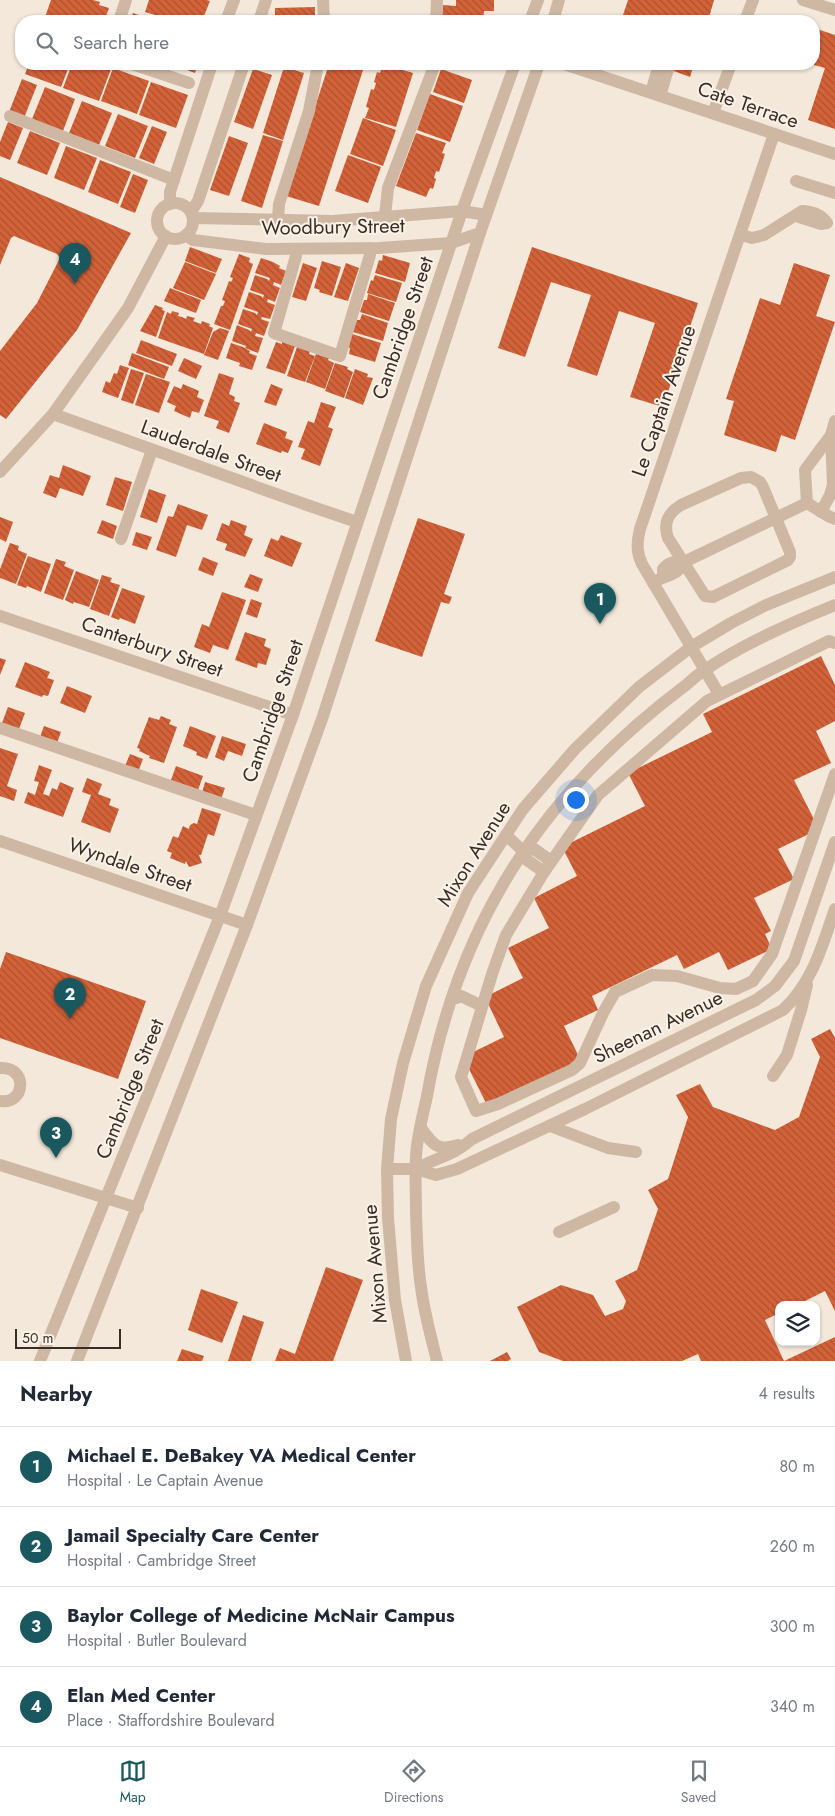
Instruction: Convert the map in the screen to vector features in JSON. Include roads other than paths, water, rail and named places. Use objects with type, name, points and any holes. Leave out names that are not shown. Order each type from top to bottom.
[{"type":"street","points":[[121,15],[126,0]]},
{"type":"street","points":[[228,15],[232,0]]},
{"type":"street","points":[[261,15],[266,0]]},
{"type":"street","points":[[323,0],[324,15]]},
{"type":"street","points":[[436,15],[437,0]]},
{"type":"street","points":[[554,15],[559,0]]},
{"type":"street","points":[[747,15],[753,0]]},
{"type":"street","points":[[803,0],[835,10]]},
{"type":"street","points":[[532,15],[536,1]]},
{"type":"street","points":[[149,70],[189,84]]},
{"type":"street","points":[[170,204],[170,192],[210,70]]},
{"type":"street","points":[[192,215],[182,204],[170,204],[164,207],[158,216],[159,228],[166,236],[176,239],[186,235],[192,227],[192,215],[242,70]]},
{"type":"street","points":[[278,219],[279,204],[309,111],[317,70]]},
{"type":"street","points":[[385,216],[388,188],[433,70]]},
{"type":"street","name":"Cambridge Street","points":[[40,1361],[220,916],[292,715],[451,243],[513,70]]},
{"type":"street","points":[[78,1361],[247,926],[322,719],[480,233],[537,70]]},
{"type":"street","name":"Cate Terrace","points":[[582,70],[835,154]]},
{"type":"street","points":[[651,93],[659,70]]},
{"type":"street","points":[[651,93],[659,70]]},
{"type":"street","points":[[713,113],[729,70]]},
{"type":"street","points":[[10,116],[174,180]]},
{"type":"street","name":"Le Captain Avenue","points":[[719,694],[691,648],[658,580],[638,554],[637,543],[640,529],[774,134]]},
{"type":"street","points":[[796,180],[835,193]]},
{"type":"street","name":"Woodbury Street","points":[[192,215],[332,221],[462,211],[486,215]]},
{"type":"street","points":[[741,234],[752,238],[764,236],[796,216],[831,225]]},
{"type":"street","name":"Woodbury Street","points":[[186,235],[194,240],[266,249],[296,248],[370,251],[451,243],[480,233]]},
{"type":"street","points":[[0,472],[53,414],[128,308],[166,236]]},
{"type":"street","points":[[296,248],[296,256],[274,333],[340,356],[370,251]]},
{"type":"street","name":"Lauderdale Street","points":[[53,414],[357,522]]},
{"type":"street","points":[[821,512],[833,485],[831,435],[835,421]]},
{"type":"street","points":[[807,503],[804,470],[831,435]]},
{"type":"street","points":[[121,538],[152,450]]},
{"type":"street","points":[[751,477],[760,482],[790,552],[788,560],[713,597],[705,596],[684,562],[668,538],[666,528],[668,518],[674,509],[741,478],[751,477]]},
{"type":"street","points":[[658,580],[680,570],[684,562],[807,503]]},
{"type":"street","points":[[807,503],[835,519]]},
{"type":"street","name":"Mixon Avenue","points":[[406,1361],[395,1300],[388,1218],[387,1169],[391,1119],[403,1062],[426,986],[468,893],[523,809],[575,749],[639,686],[691,648],[746,614],[835,577]]},
{"type":"street","name":"Mixon Avenue","points":[[437,1361],[421,1290],[418,1266],[416,1152],[435,1052],[474,939],[504,880],[561,800],[608,750],[666,699],[704,670],[760,639],[835,604]]},
{"type":"street","name":"Canterbury Street","points":[[0,616],[292,715]]},
{"type":"street","points":[[835,643],[829,641],[707,700],[598,795],[548,867],[506,935],[478,1005],[461,1077],[476,1111],[498,1104],[572,1070],[580,1063],[615,992],[652,975],[677,976],[720,988],[736,989],[754,981],[772,954],[835,774]]},
{"type":"street","points":[[0,728],[256,815]]},
{"type":"street","points":[[506,835],[523,851],[527,860],[548,867]]},
{"type":"street","name":"Wyndale Street","points":[[0,841],[247,926]]},
{"type":"street","name":"Sheenan Avenue","points":[[416,1169],[432,1160],[461,1149],[472,1139],[756,1000],[775,986],[794,961],[835,842]]},
{"type":"street","name":"Sheenan Avenue","points":[[387,1169],[416,1169],[436,1176],[448,1172],[550,1126],[783,1010],[808,980],[835,909]]},
{"type":"street","points":[[773,1076],[786,1055],[801,1010],[808,980]]},
{"type":"street","points":[[454,997],[459,1002],[468,1005],[478,1005]]},
{"type":"street","points":[[0,1068],[13,1070],[20,1078],[21,1084],[14,1098],[9,1101],[0,1101]]},
{"type":"street","points":[[498,1104],[506,1122]]},
{"type":"street","points":[[550,1126],[608,1148],[636,1152]]},
{"type":"street","points":[[421,1128],[431,1142],[443,1148],[472,1139]]},
{"type":"street","points":[[0,1165],[138,1208]]},
{"type":"street","points":[[559,1232],[614,1207]]},
{"type":"place","name":"Elan Med Center","points":[[75,284]]},
{"type":"place","name":"Michael E. DeBakey VA Medical Center","points":[[600,624]]},
{"type":"place","name":"Jamail Specialty Care Center","points":[[70,1019]]},
{"type":"place","name":"Baylor College of Medicine McNair Campus","points":[[56,1158]]}]
